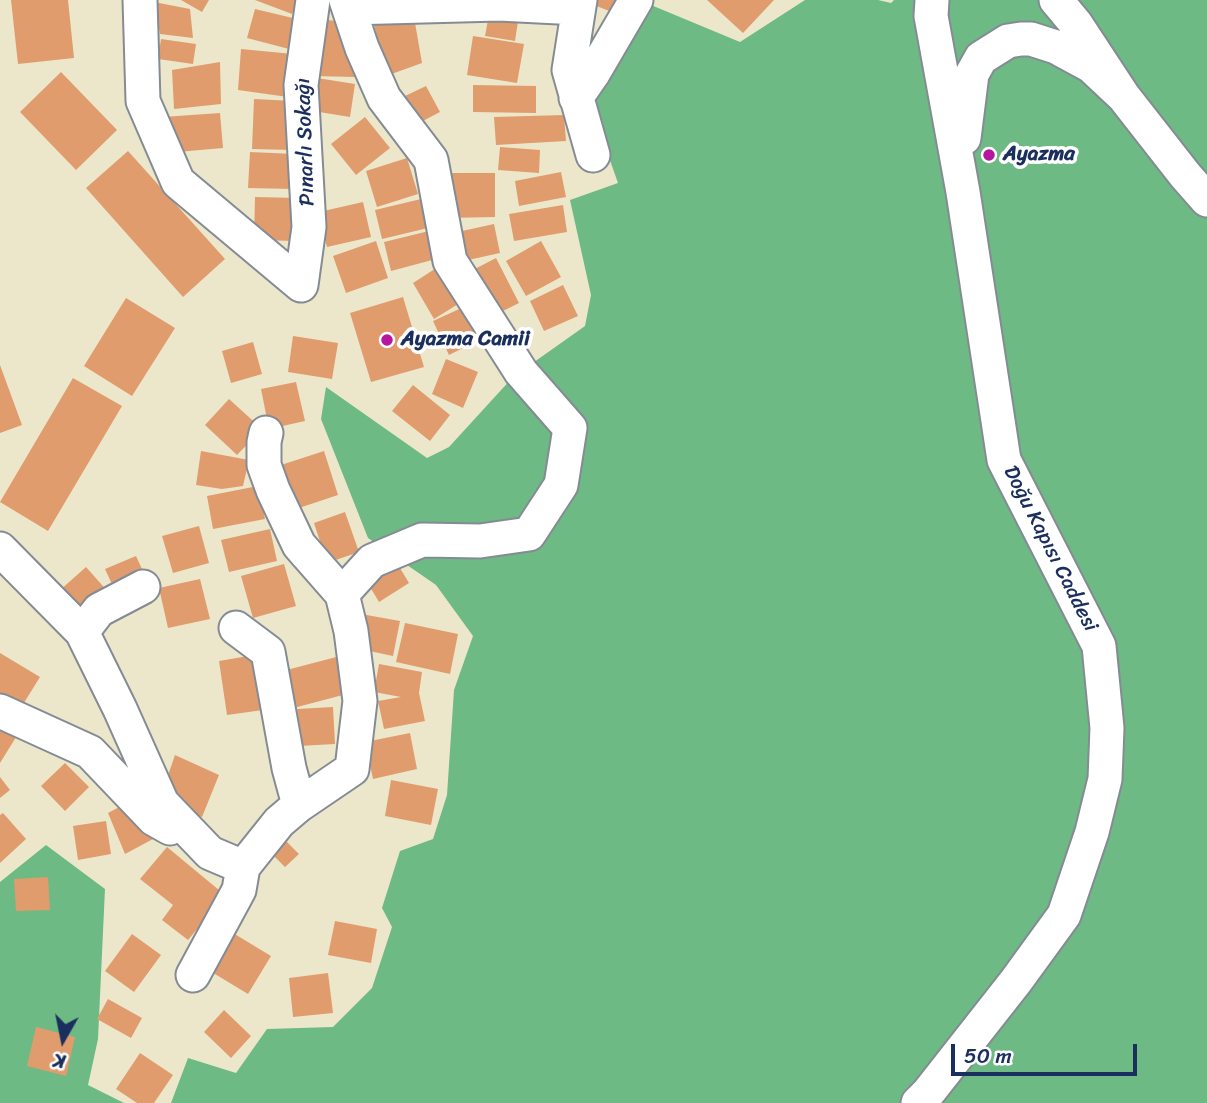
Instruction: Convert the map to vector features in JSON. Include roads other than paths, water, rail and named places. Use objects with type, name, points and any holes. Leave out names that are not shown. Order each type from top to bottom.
[{"type":"street","name":"Pınarlı Sokağı","points":[[140,0],[143,101],[178,182],[301,285],[309,227],[301,85],[313,0]]},
{"type":"street","name":"Doğu Kapısı Caddesi","points":[[918,1103],[1016,981],[1064,915],[1092,832],[1105,779],[1107,728],[1099,646],[1004,460],[963,192],[931,16],[932,0]]},
{"type":"street","points":[[1021,39],[1045,19],[1047,0]]},
{"type":"street","points":[[1056,0],[1076,24],[1124,97],[1207,200]]},
{"type":"street","points":[[342,594],[372,561],[422,540],[480,541],[529,534],[561,485],[570,428],[521,372],[450,261],[431,160],[384,98],[362,48],[347,4],[579,4],[569,70],[593,155]]},
{"type":"street","points":[[576,98],[631,9]]},
{"type":"street","points":[[937,49],[943,58],[950,62],[970,63],[1008,41],[1031,39],[1056,47],[1091,66],[1124,97]]},
{"type":"street","name":"Doğu Kapısı Caddesi","points":[[963,192],[966,115],[972,74],[981,58]]},
{"type":"street","points":[[193,975],[239,890],[243,867],[279,822],[352,769],[360,701],[351,631],[342,594],[299,545],[273,490],[264,465],[266,433]]},
{"type":"street","points":[[0,549],[82,632],[162,803],[210,853]]},
{"type":"street","points":[[82,632],[99,610],[143,587]]},
{"type":"street","points":[[236,628],[268,652],[289,768],[299,805]]},
{"type":"street","points":[[0,711],[90,752],[154,819],[210,853],[243,867]]},
{"type":"place","name":"Ayazma","points":[[989,155]]},
{"type":"place","name":"Ayazma Camii","points":[[387,340]]}]
